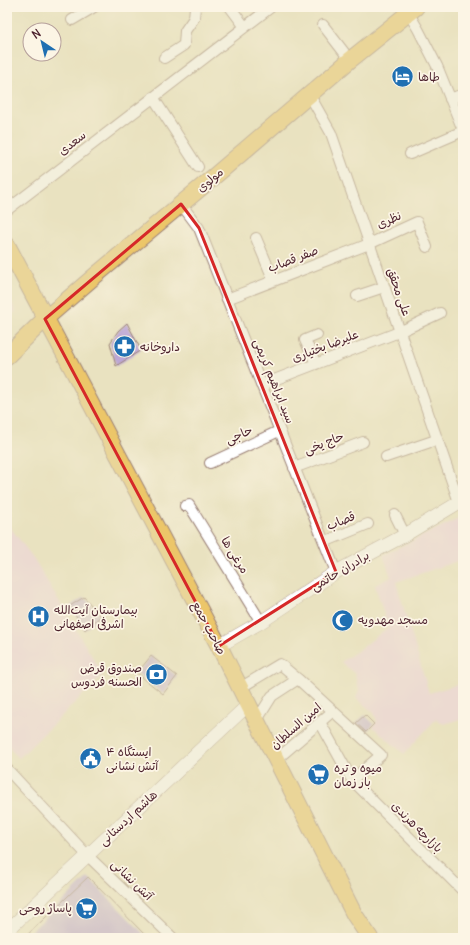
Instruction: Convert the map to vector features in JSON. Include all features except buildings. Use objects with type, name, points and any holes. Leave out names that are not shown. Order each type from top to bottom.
[{"type":"main road","name":"مولوی","points":[[7,356],[45,319],[410,9]]},
{"type":"main road","name":"صاحب جمع","points":[[7,245],[219,646],[354,914],[370,938]]},
{"type":"street","points":[[72,20],[94,7]]},
{"type":"street","points":[[164,58],[184,45],[186,31],[194,18],[194,7]]},
{"type":"street","points":[[230,7],[245,27]]},
{"type":"street","name":"سعدی","points":[[7,210],[271,7]]},
{"type":"street","points":[[410,9],[418,29],[437,66],[463,130],[410,154]]},
{"type":"street","points":[[323,25],[350,60]]},
{"type":"street","name":"علی محقق","points":[[309,94],[330,133],[436,440],[461,501]]},
{"type":"street","points":[[450,99],[463,94]]},
{"type":"street","points":[[153,97],[198,166]]},
{"type":"street","name":"سید ابراهیم کریمی","points":[[181,204],[199,228],[336,572]]},
{"type":"street","name":"نظری","points":[[369,244],[417,222],[427,247]]},
{"type":"street","points":[[256,238],[274,281]]},
{"type":"street","name":"صفر قصاب","points":[[227,299],[369,244]]},
{"type":"street","points":[[357,296],[384,287]]},
{"type":"street","name":"علیرضا بختیاری","points":[[261,385],[399,332],[440,313]]},
{"type":"street","points":[[316,364],[305,340],[317,335]]},
{"type":"street","name":"حاجی","points":[[210,463],[280,431]]},
{"type":"street","points":[[386,457],[436,440]]},
{"type":"street","name":"حاج یخی","points":[[294,468],[363,442]]},
{"type":"street","name":"برادران حاتمی","points":[[219,646],[261,622],[336,572],[405,535],[461,501]]},
{"type":"street","name":"مرغی ها","points":[[185,506],[189,505],[261,622]]},
{"type":"street","points":[[395,515],[405,535]]},
{"type":"street","name":"قصاب","points":[[324,542],[368,524]]},
{"type":"street","points":[[240,688],[280,664],[381,755],[352,780]]},
{"type":"street","points":[[257,720],[272,696],[298,679]]},
{"type":"street","name":"هاشم اردستانی","points":[[7,931],[249,704]]},
{"type":"street","name":"امین السلطان","points":[[276,760],[333,711]]},
{"type":"street","name":"بازارچه هرندی","points":[[320,722],[352,780],[463,891]]},
{"type":"street","name":"آتش نشانی","points":[[7,769],[88,856],[173,938]]},
{"type":"highlighted area","points":[[181,204],[199,228],[336,572],[219,646],[45,319]]},
{"type":"shaded area","points":[[7,293],[16,311],[7,320]]},
{"type":"shaded area","points":[[463,516],[463,559],[396,582],[429,693],[463,683],[463,718],[444,724],[436,719],[404,754],[373,727],[377,721],[374,713],[356,698],[359,690],[355,674],[341,662],[362,648],[388,627],[375,585],[391,577],[383,555]]},
{"type":"shaded area","name":"بیمارستان آیت‌الله اشرفی اصفهانی","points":[[7,523],[34,559],[103,675],[19,758],[7,746]]},
{"type":"place","name":"طاها","points":[[403,77]]},
{"type":"place","name":"داروخانه","points":[[125,347]]},
{"type":"place","name":"بیمارستان آیت‌الله اشرفی اصفهانی","points":[[38,617]]},
{"type":"place","name":"مسجد مهدویه","points":[[342,620]]},
{"type":"place","name":"صندوق قرض الحسنه فردوس","points":[[157,675]]},
{"type":"place","name":"ایستگاه ۴ آتش نشانی","points":[[91,759]]},
{"type":"place","name":"میوه و تره بار زمان","points":[[318,775]]},
{"type":"place","name":"پاساژ روحی","points":[[87,908]]}]
